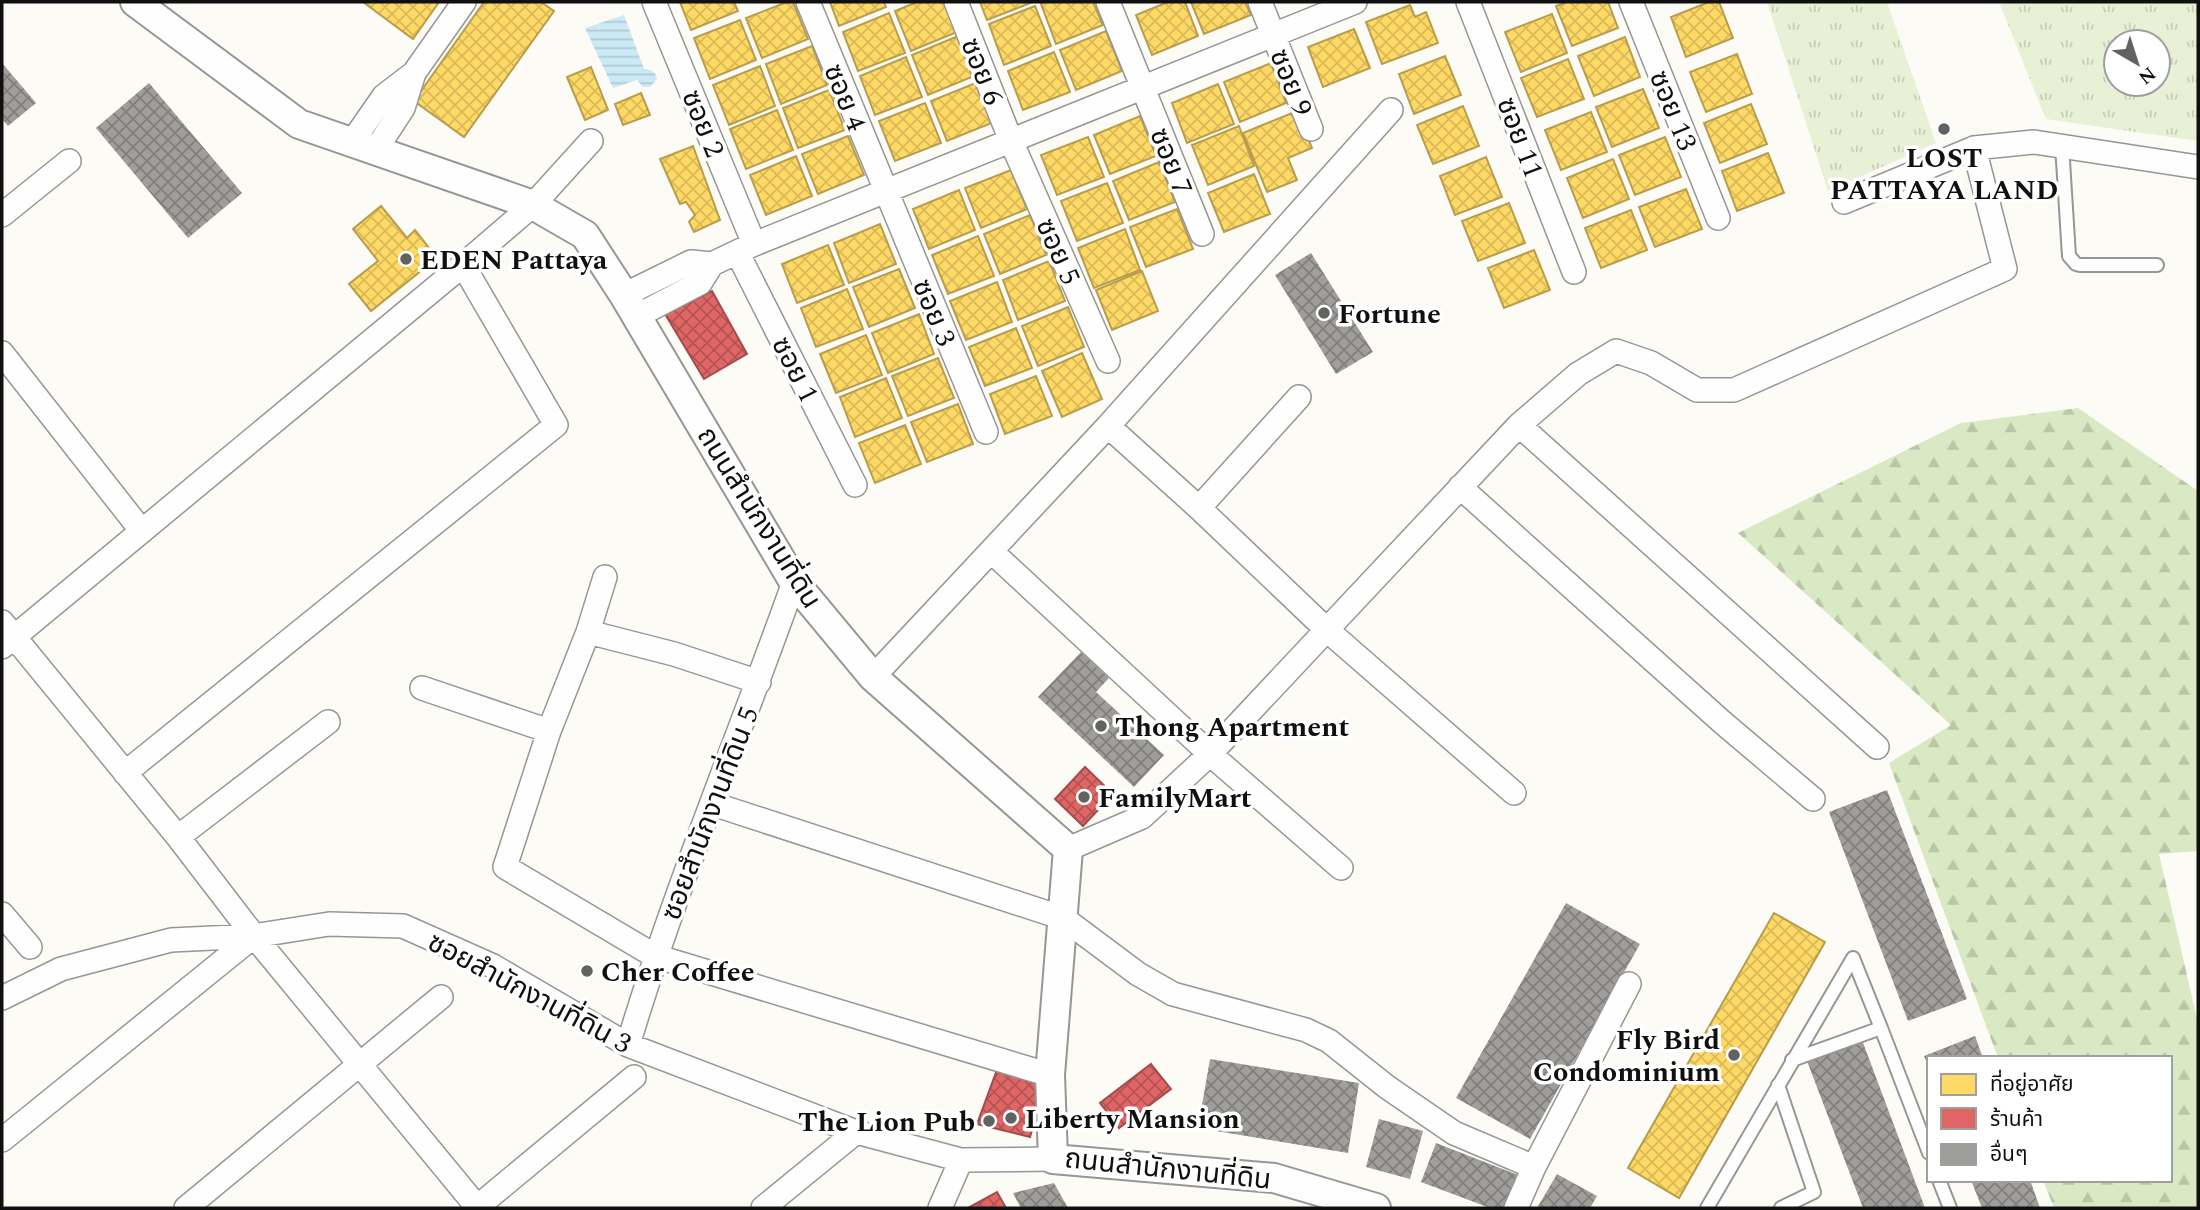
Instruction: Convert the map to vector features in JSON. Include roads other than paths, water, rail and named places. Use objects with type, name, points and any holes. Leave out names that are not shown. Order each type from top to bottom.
[{"type":"street","name":"ถนนสำนักงานที่ดิน","points":[[135,2],[299,124],[533,205],[585,235],[631,305],[794,582],[873,677],[1068,849],[1050,1075],[1053,1159],[1274,1178],[1376,1208]]},
{"type":"street","points":[[364,147],[403,108],[414,73],[464,2]]},
{"type":"street","name":"ซอย 2","points":[[654,2],[746,248]]},
{"type":"street","name":"ซอย 4","points":[[808,2],[885,191]]},
{"type":"street","name":"ซอย 6","points":[[956,2],[1011,141]]},
{"type":"street","name":"ซอย 7","points":[[1108,2],[1202,234]]},
{"type":"street","name":"ซอย 9","points":[[1260,2],[1311,129]]},
{"type":"street","points":[[631,305],[701,283],[712,264],[746,248],[1355,2]]},
{"type":"street","name":"ซอย 11","points":[[1468,2],[1574,272]]},
{"type":"street","name":"ซอย 13","points":[[1630,2],[1718,218]]},
{"type":"street","points":[[873,677],[1108,426],[1391,110]]},
{"type":"street","points":[[591,141],[533,205],[463,265],[141,530],[6,636],[178,837],[254,936],[477,1208],[634,1077]]},
{"type":"street","name":"ซอย 5","points":[[1011,141],[1108,361]]},
{"type":"street","points":[[1844,202],[1974,148],[2034,142],[2198,167]]},
{"type":"street","points":[[1068,849],[1142,817],[1210,754],[1519,425],[1578,374],[1616,351],[1651,363],[1697,390],[1734,390],[2005,269],[1974,148]]},
{"type":"street","points":[[2,215],[69,161]]},
{"type":"street","name":"ซอย 3","points":[[885,191],[986,432]]},
{"type":"street","name":"ซอย 1","points":[[746,248],[855,485]]},
{"type":"street","points":[[125,773],[556,425],[463,265]]},
{"type":"street","points":[[2,354],[141,530]]},
{"type":"street","points":[[1199,508],[1298,397]]},
{"type":"street","points":[[1519,425],[1877,747]]},
{"type":"street","points":[[1108,426],[1327,630],[1514,793]]},
{"type":"street","points":[[1460,487],[1712,713],[1813,799]]},
{"type":"street","points":[[992,552],[1210,754],[1341,868]]},
{"type":"street","points":[[605,577],[588,632],[549,731],[505,867],[654,956],[1050,1075]]},
{"type":"street","name":"ซอยสำนักงานที่ดิน 5","points":[[628,1045],[654,956],[759,682],[794,582]]},
{"type":"street","points":[[588,632],[674,654],[759,682]]},
{"type":"street","points":[[422,688],[549,731]]},
{"type":"street","points":[[178,837],[328,722]]},
{"type":"street","points":[[713,804],[1063,918],[1155,985],[1173,994],[1306,1030],[1329,1041],[1387,1087],[1454,1133],[1534,1167]]},
{"type":"street","points":[[2,914],[30,947]]},
{"type":"street","name":"ซอยสำนักงานที่ดิน 3","points":[[2,998],[61,969],[171,940],[254,936],[329,924],[404,926],[494,966],[628,1045],[856,1132],[961,1160],[1053,1159]]},
{"type":"street","points":[[2,1140],[254,936]]},
{"type":"street","points":[[1516,1208],[1534,1167],[1629,984]]},
{"type":"street","points":[[186,1208],[441,997]]},
{"type":"street","points":[[763,1208],[856,1132]]},
{"type":"street","points":[[940,1208],[961,1160]]},
{"type":"lane","points":[[2062,145],[2069,256],[2072,261],[2080,265],[2157,265]]},
{"type":"lane","points":[[1707,1208],[1853,958],[1927,1148]]},
{"type":"lane","points":[[1793,1059],[1881,1028]]},
{"type":"lane","points":[[1778,1085],[1814,1192],[1780,1208]]},
{"type":"lane","points":[[1940,1182],[1950,1208]]},
{"type":"water","points":[[624,15],[644,69],[652,71],[657,79],[650,87],[643,87],[637,80],[613,88],[585,28]]},
{"type":"place","name":"LOST PATTAYA LAND","points":[[1944,129]]},
{"type":"place","name":"EDEN Pattaya","points":[[406,259]]},
{"type":"place","name":"Fortune","points":[[1324,313]]},
{"type":"place","name":"Thong Apartment","points":[[1101,726]]},
{"type":"place","name":"FamilyMart","points":[[1084,797]]},
{"type":"place","name":"Cher Coffee","points":[[587,971]]},
{"type":"place","name":"Fly Bird Condominium","points":[[1734,1055]]},
{"type":"place","name":"Liberty Mansion","points":[[1011,1118]]},
{"type":"place","name":"The Lion Pub","points":[[989,1121]]}]
